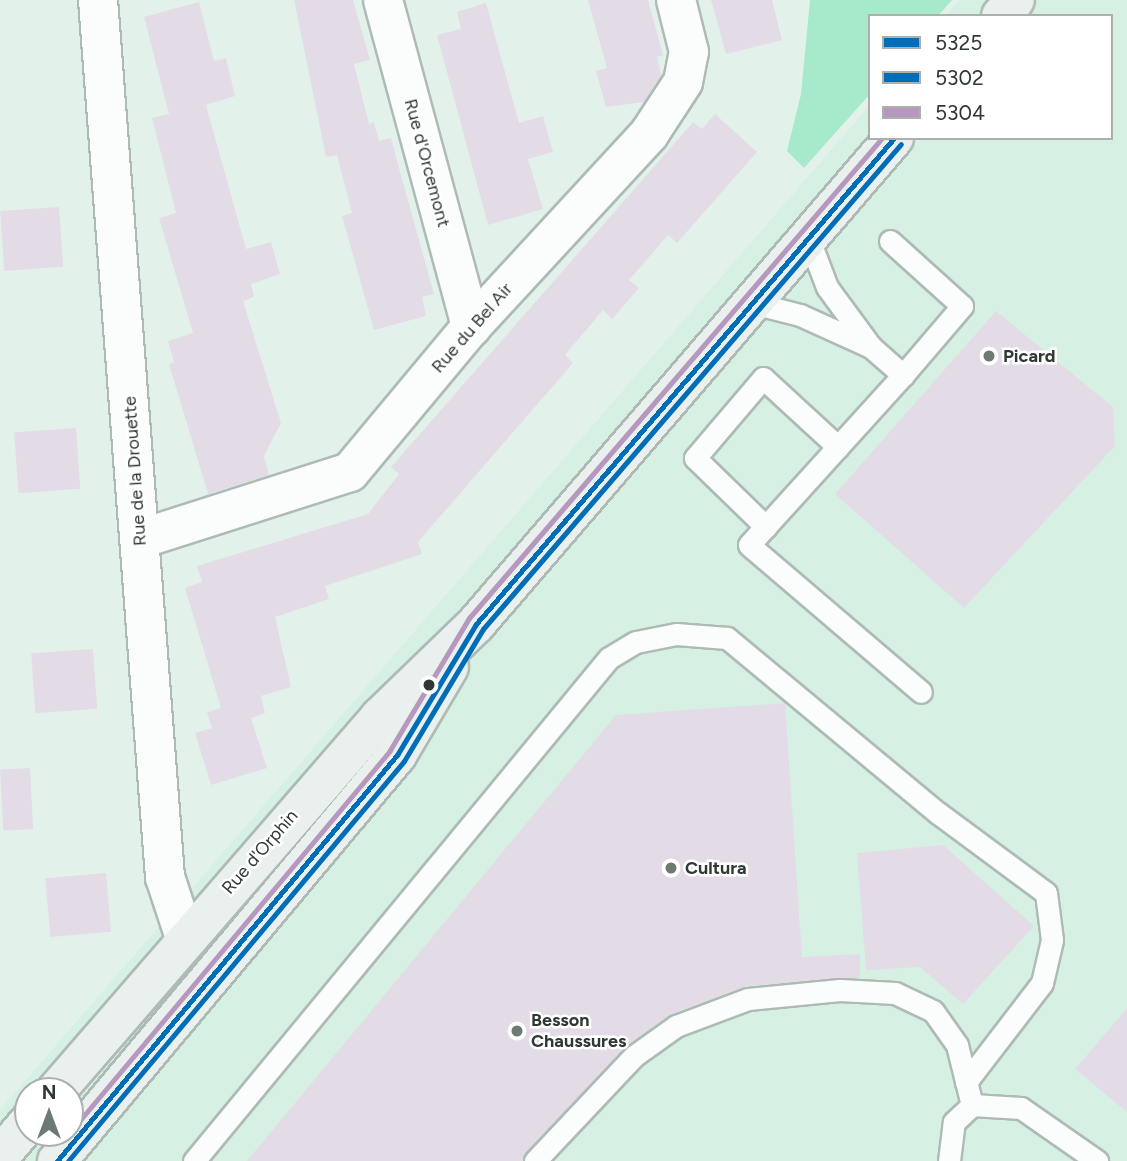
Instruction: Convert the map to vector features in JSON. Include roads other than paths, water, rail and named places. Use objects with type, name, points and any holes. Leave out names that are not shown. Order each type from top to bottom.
[{"type":"main road","points":[[1003,14],[1015,0]]},
{"type":"main road","name":"Rue d'Orphin","points":[[68,1077],[185,938],[380,717],[476,624],[892,140]]},
{"type":"main road","name":"Rue d'Orphin","points":[[57,1161],[397,755],[476,624]]},
{"type":"main road","points":[[185,938],[208,981]]},
{"type":"main road","points":[[0,1156],[14,1140]]},
{"type":"street","name":"Rue de la Drouette","points":[[98,0],[164,877],[185,938]]},
{"type":"street","name":"Rue d'Orcemont","points":[[383,0],[471,327]]},
{"type":"street","name":"Rue du Bel Air","points":[[140,539],[350,472],[471,327],[649,134],[669,103],[688,52],[676,0]]},
{"type":"lane","points":[[808,237],[827,287],[871,347],[904,375]]},
{"type":"lane","points":[[890,241],[962,306],[904,375],[749,545],[920,692]]},
{"type":"lane","points":[[753,303],[800,315],[871,347]]},
{"type":"lane","points":[[766,527],[695,458],[763,378],[838,447]]},
{"type":"lane","points":[[194,1161],[608,658],[636,642],[676,634],[727,638],[937,813],[1046,893],[1052,940],[1042,982],[966,1082]]},
{"type":"lane","points":[[536,1161],[634,1056],[676,1026],[748,999],[840,990],[895,993],[933,1011],[957,1045],[972,1105]]},
{"type":"lane","points":[[949,1161],[954,1122],[972,1105],[1021,1108],[1097,1161]]},
{"type":"place","name":"Picard","points":[[989,356]]},
{"type":"place","name":"Cultura","points":[[671,868]]},
{"type":"place","name":"Besson Chaussures","points":[[517,1031]]}]
